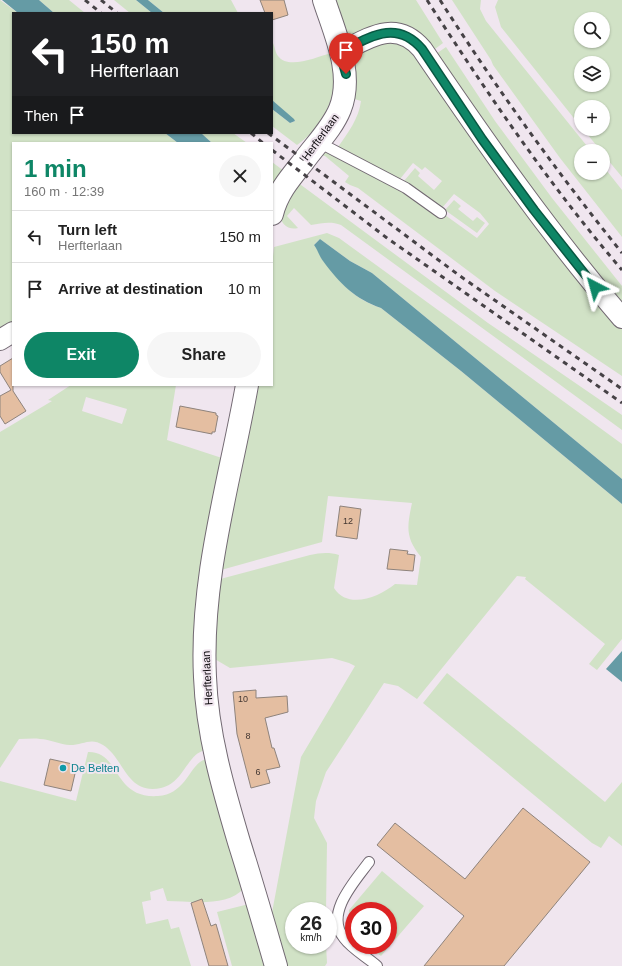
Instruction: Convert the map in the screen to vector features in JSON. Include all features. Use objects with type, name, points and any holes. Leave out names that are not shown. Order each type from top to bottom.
[{"type":"street","name":"Herfterlaan","points":[[273,207],[282,188],[318,142],[340,109],[346,74],[324,0]]},
{"type":"street","points":[[340,52],[382,34],[392,32],[401,33],[415,40],[482,139],[534,210],[622,318]]},
{"type":"street","points":[[0,340],[12,333]]},
{"type":"street","name":"Herfterlaan","points":[[247,386],[210,575],[206,624],[205,677],[212,738],[223,788],[276,966]]},
{"type":"lane","points":[[318,142],[406,188],[441,213]]},
{"type":"lane","points":[[369,862],[346,891],[336,920],[343,938],[377,966]]},
{"type":"green space","points":[[0,0],[17,12],[12,12],[12,134],[166,134],[177,142],[12,142],[12,323],[0,331]]},
{"type":"green space","points":[[39,0],[69,0],[84,12],[53,12]]},
{"type":"green space","points":[[114,0],[136,0],[151,12],[129,12]]},
{"type":"green space","points":[[148,0],[231,0],[237,12],[163,12]]},
{"type":"green space","points":[[331,0],[416,0],[443,43],[431,52],[422,39],[354,36],[347,34]]},
{"type":"green space","points":[[452,0],[481,0],[480,9],[486,21],[574,130],[574,136],[579,136],[585,144],[574,144],[574,176],[493,65]]},
{"type":"green space","points":[[498,0],[622,0],[622,177],[610,162],[610,144],[595,144],[589,136],[610,136],[610,100],[574,100],[574,118],[501,27],[495,7]]},
{"type":"green space","points":[[386,41],[408,45],[622,325],[622,376],[495,291],[358,188],[345,182],[349,176],[325,156],[318,155],[320,152],[333,154],[404,191],[442,218],[445,215],[477,238],[489,224],[480,213],[454,194],[442,208],[404,181],[415,168],[420,173],[418,176],[434,190],[442,181],[425,167],[422,170],[413,163],[400,179],[338,147],[346,136],[360,107],[361,101],[351,98],[354,65],[361,54],[368,48]]},
{"type":"green space","points":[[273,43],[278,56],[289,62],[303,61],[331,53],[334,66],[333,92],[329,105],[323,116],[307,137],[297,145],[273,127],[273,110],[290,123],[295,121],[273,101]]},
{"type":"green space","points":[[446,47],[495,121],[552,198],[622,286],[622,310],[433,56]]},
{"type":"green space","points":[[202,134],[234,134],[246,142],[211,142]]},
{"type":"green space","points":[[273,163],[284,171],[273,183]]},
{"type":"green space","points":[[610,175],[622,190],[622,237],[577,180],[610,180]]},
{"type":"green space","points":[[297,182],[488,323],[622,415],[622,430],[341,225],[323,223],[311,225],[294,208],[287,216],[298,228],[287,227],[280,217]]},
{"type":"green space","points":[[454,200],[461,206],[458,209],[473,221],[477,217],[485,223],[477,233],[445,210]]},
{"type":"green space","points":[[327,233],[339,238],[622,444],[622,479],[372,273],[350,261],[320,239],[314,245],[324,262],[354,294],[366,302],[381,308],[461,371],[622,504],[622,639],[597,670],[589,664],[605,644],[525,579],[526,577],[517,576],[417,699],[398,686],[384,683],[326,772],[316,801],[314,818],[327,843],[326,902],[285,902],[285,954],[326,954],[327,963],[325,966],[285,966],[271,918],[301,757],[355,666],[332,658],[230,668],[213,658],[217,581],[310,555],[332,553],[339,555],[334,588],[340,595],[347,598],[355,600],[364,599],[381,593],[395,584],[417,585],[421,557],[412,544],[409,532],[408,525],[412,503],[328,496],[322,542],[221,570],[255,386],[273,386],[274,247]]},
{"type":"green space","points":[[69,386],[176,386],[167,440],[225,459],[205,750],[193,757],[175,781],[161,788],[149,789],[140,786],[127,774],[110,751],[103,745],[91,741],[70,745],[44,739],[19,739],[0,768],[0,432],[52,401],[48,400]],"holes":[[[86,397],[127,409],[122,424],[82,411]]]},
{"type":"green space","points":[[447,673],[605,802],[622,782],[622,846],[609,836],[601,848],[592,843],[423,703]]},
{"type":"green space","points":[[88,752],[99,754],[106,759],[113,766],[124,783],[132,790],[143,795],[158,796],[168,794],[176,790],[201,761],[207,759],[244,888],[237,894],[218,901],[197,902],[167,901],[163,888],[150,892],[151,900],[142,902],[146,924],[168,919],[171,929],[179,927],[191,966],[0,966],[0,781],[76,801]]},
{"type":"green space","points":[[382,871],[424,906],[397,937],[397,902],[356,902]]},
{"type":"green space","points":[[249,904],[267,966],[232,966],[217,912]]},
{"type":"water","points":[[2,0],[39,0],[53,12],[17,12]]},
{"type":"water","points":[[136,0],[148,0],[163,12],[151,12]]},
{"type":"water","points":[[273,101],[294,119],[295,121],[290,123],[273,110]]},
{"type":"water","points":[[166,134],[202,134],[211,142],[177,142]]},
{"type":"water","points":[[320,239],[350,261],[372,273],[622,479],[622,504],[461,371],[381,308],[363,300],[342,284],[320,257],[314,245]]},
{"type":"water","points":[[622,651],[622,682],[606,669]]},
{"type":"building","points":[[260,0],[284,0],[288,15],[273,20],[273,12],[265,12]]},
{"type":"building","points":[[12,359],[13,391],[26,411],[5,424],[0,416],[0,396],[11,390],[0,372],[0,366]]},
{"type":"building","points":[[180,406],[216,413],[218,416],[215,432],[212,432],[212,434],[176,427]]},
{"type":"building","points":[[340,506],[361,509],[357,539],[336,536]]},
{"type":"building","points":[[390,549],[408,551],[407,554],[415,555],[413,571],[387,569]]},
{"type":"building","points":[[256,690],[256,698],[287,696],[288,712],[265,718],[272,748],[274,748],[280,767],[266,770],[270,783],[251,788],[237,734],[233,692]]},
{"type":"building","name":"De Belten","points":[[50,759],[77,765],[71,791],[44,785]]},
{"type":"building","points":[[523,808],[590,862],[504,966],[424,966],[464,916],[377,845],[395,823],[465,879]]},
{"type":"building","points":[[202,899],[211,926],[216,924],[228,966],[209,966],[191,903]]},
{"type":"railway","points":[[85,0],[100,12]]},
{"type":"railway","points":[[101,0],[116,12]]},
{"type":"railway","points":[[427,0],[473,70],[544,172],[622,270]]},
{"type":"railway","points":[[440,0],[528,129],[574,192],[622,253]]},
{"type":"railway","points":[[252,134],[262,142]]},
{"type":"railway","points":[[269,134],[460,276],[622,389]]},
{"type":"railway","points":[[273,151],[387,238],[622,403]]},
{"type":"place","name":"De Belten","points":[[63,768]]},
{"type":"route","points":[[346,74],[340,52],[382,34],[392,32],[401,33],[415,40],[482,139],[534,210],[595,287]]}]
